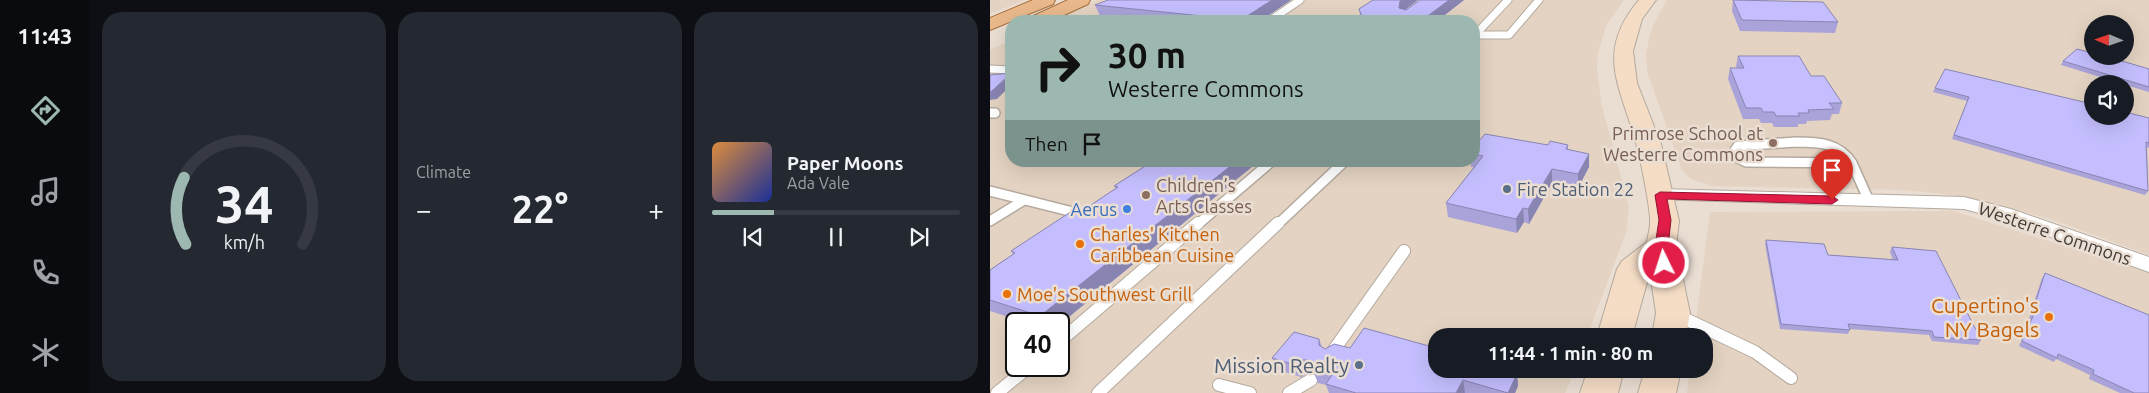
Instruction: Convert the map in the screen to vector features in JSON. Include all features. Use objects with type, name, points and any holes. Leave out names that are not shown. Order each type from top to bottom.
[{"type":"main road","points":[[1013,15],[1047,0]]},
{"type":"main road","points":[[1053,15],[1082,0]]},
{"type":"main road","points":[[990,25],[1005,18]]},
{"type":"main road","points":[[990,43],[1005,36]]},
{"type":"street","points":[[1648,0],[1633,18],[1623,51],[1626,82],[1649,144],[1665,220],[1661,246],[1671,325]]},
{"type":"street","name":"Westerre Commons","points":[[1660,195],[1964,203],[2004,213],[2149,265]]},
{"type":"street","points":[[1617,328],[1633,269],[1661,246]]},
{"type":"street","points":[[1599,393],[1603,378]]},
{"type":"street","points":[[1658,393],[1660,378]]},
{"type":"lane","points":[[1279,15],[1300,0]]},
{"type":"lane","points":[[1480,29],[1508,0]]},
{"type":"lane","points":[[1480,35],[1509,34],[1539,0]]},
{"type":"lane","points":[[990,69],[1005,70]]},
{"type":"lane","points":[[1852,163],[1756,163],[1741,160],[1736,155],[1735,150],[1742,144],[1825,143],[1840,150],[1852,163],[1869,201]]},
{"type":"lane","points":[[1070,333],[1265,167]]},
{"type":"lane","points":[[1098,393],[1338,167]]},
{"type":"lane","points":[[990,192],[1069,211]]},
{"type":"lane","points":[[990,221],[1024,200]]},
{"type":"lane","points":[[1331,354],[1404,251]]},
{"type":"lane","points":[[1671,325],[1756,352],[1791,378]]},
{"type":"lane","points":[[997,393],[1017,377]]},
{"type":"lane","points":[[1289,393],[1311,380]]},
{"type":"lane","points":[[1219,385],[1250,393]]},
{"type":"shaded area","points":[[990,0],[1025,0],[990,14]]},
{"type":"shaded area","points":[[1097,0],[1624,0],[1606,26],[1598,54],[1597,70],[1602,106],[1629,207],[1626,233],[1590,328],[1428,328],[1428,378],[1571,378],[1565,393],[990,393],[990,50],[1005,43],[1005,167],[1480,167],[1480,15],[1064,15]]},
{"type":"shaded area","points":[[1667,0],[2149,0],[2149,255],[2053,220],[1998,204],[1953,195],[1902,190],[1711,186],[1691,179],[1682,170],[1647,72],[1646,54],[1654,23]]},
{"type":"shaded area","points":[[1954,211],[2149,273],[2149,393],[1687,393],[1689,378],[1713,378],[1713,328],[1695,328],[1710,212]]},
{"type":"building","points":[[1108,0],[1272,0],[1249,15],[1192,15],[1095,5]]},
{"type":"building","points":[[1373,0],[1402,0],[1400,1],[1399,8],[1406,10],[1420,0],[1449,0],[1429,15],[1361,15],[1359,9]]},
{"type":"building","points":[[1733,0],[1823,2],[1838,22],[1742,20]]},
{"type":"building","points":[[2077,49],[2084,51],[2084,65],[2134,65],[2149,69],[2149,87],[2134,82],[2134,75],[2109,75],[2063,61]]},
{"type":"building","points":[[1738,56],[1799,56],[1811,76],[1824,76],[1842,103],[1829,103],[1834,109],[1808,110],[1809,113],[1798,113],[1800,116],[1776,116],[1774,112],[1763,112],[1761,108],[1746,108],[1730,68],[1744,68]]},
{"type":"building","points":[[1945,69],[2084,102],[2084,125],[2134,125],[2134,114],[2149,118],[2149,143],[2146,142],[2148,191],[1954,135],[1969,97],[1935,88]]},
{"type":"building","points":[[1005,74],[1005,79],[990,92],[990,75]]},
{"type":"building","name":"Fire Station 22","points":[[1485,134],[1548,145],[1550,141],[1568,145],[1566,149],[1589,154],[1578,174],[1552,169],[1528,209],[1523,208],[1516,219],[1446,203],[1474,167],[1480,167],[1480,160],[1483,156],[1480,155],[1480,140]]},
{"type":"building","points":[[1144,167],[1229,167],[1045,312],[1028,312],[990,300],[990,270],[1015,253],[1011,251],[1072,211],[1079,213],[1118,187],[1114,186]]},
{"type":"building","points":[[1766,240],[1824,244],[1828,255],[1898,260],[1892,247],[1936,251],[1981,340],[1934,337],[1932,331],[1848,324],[1850,330],[1781,324]]},
{"type":"building","points":[[2045,273],[2149,315],[2149,393],[2134,393],[2093,374],[2094,370],[2058,354],[2057,358],[2022,341],[2034,314],[2032,313]]},
{"type":"building","name":"Mission Realty","points":[[1364,328],[1428,346],[1428,378],[1515,378],[1508,393],[1463,380],[1456,393],[1356,393],[1326,384],[1332,375],[1313,370],[1313,364],[1309,360],[1302,360],[1295,365],[1272,358],[1294,332],[1319,339],[1319,345],[1325,349],[1334,344],[1350,348]]},
{"type":"place","name":"Primrose School at Westerre Commons","points":[[1773,143]]},
{"type":"place","name":"Fire Station 22","points":[[1507,189]]},
{"type":"place","name":"Children’s Arts Classes","points":[[1146,195]]},
{"type":"place","name":"Aerus","points":[[1127,209]]},
{"type":"place","name":"Charles' Kitchen Caribbean Cuisine","points":[[1080,244]]},
{"type":"place","name":"Moe's Southwest Grill","points":[[1007,294]]},
{"type":"place","name":"Cupertino's NY Bagels","points":[[2049,317]]},
{"type":"place","name":"Mission Realty","points":[[1359,365]]},
{"type":"route","points":[[1664,263],[1661,246],[1665,220],[1660,195],[1832,200]]}]
